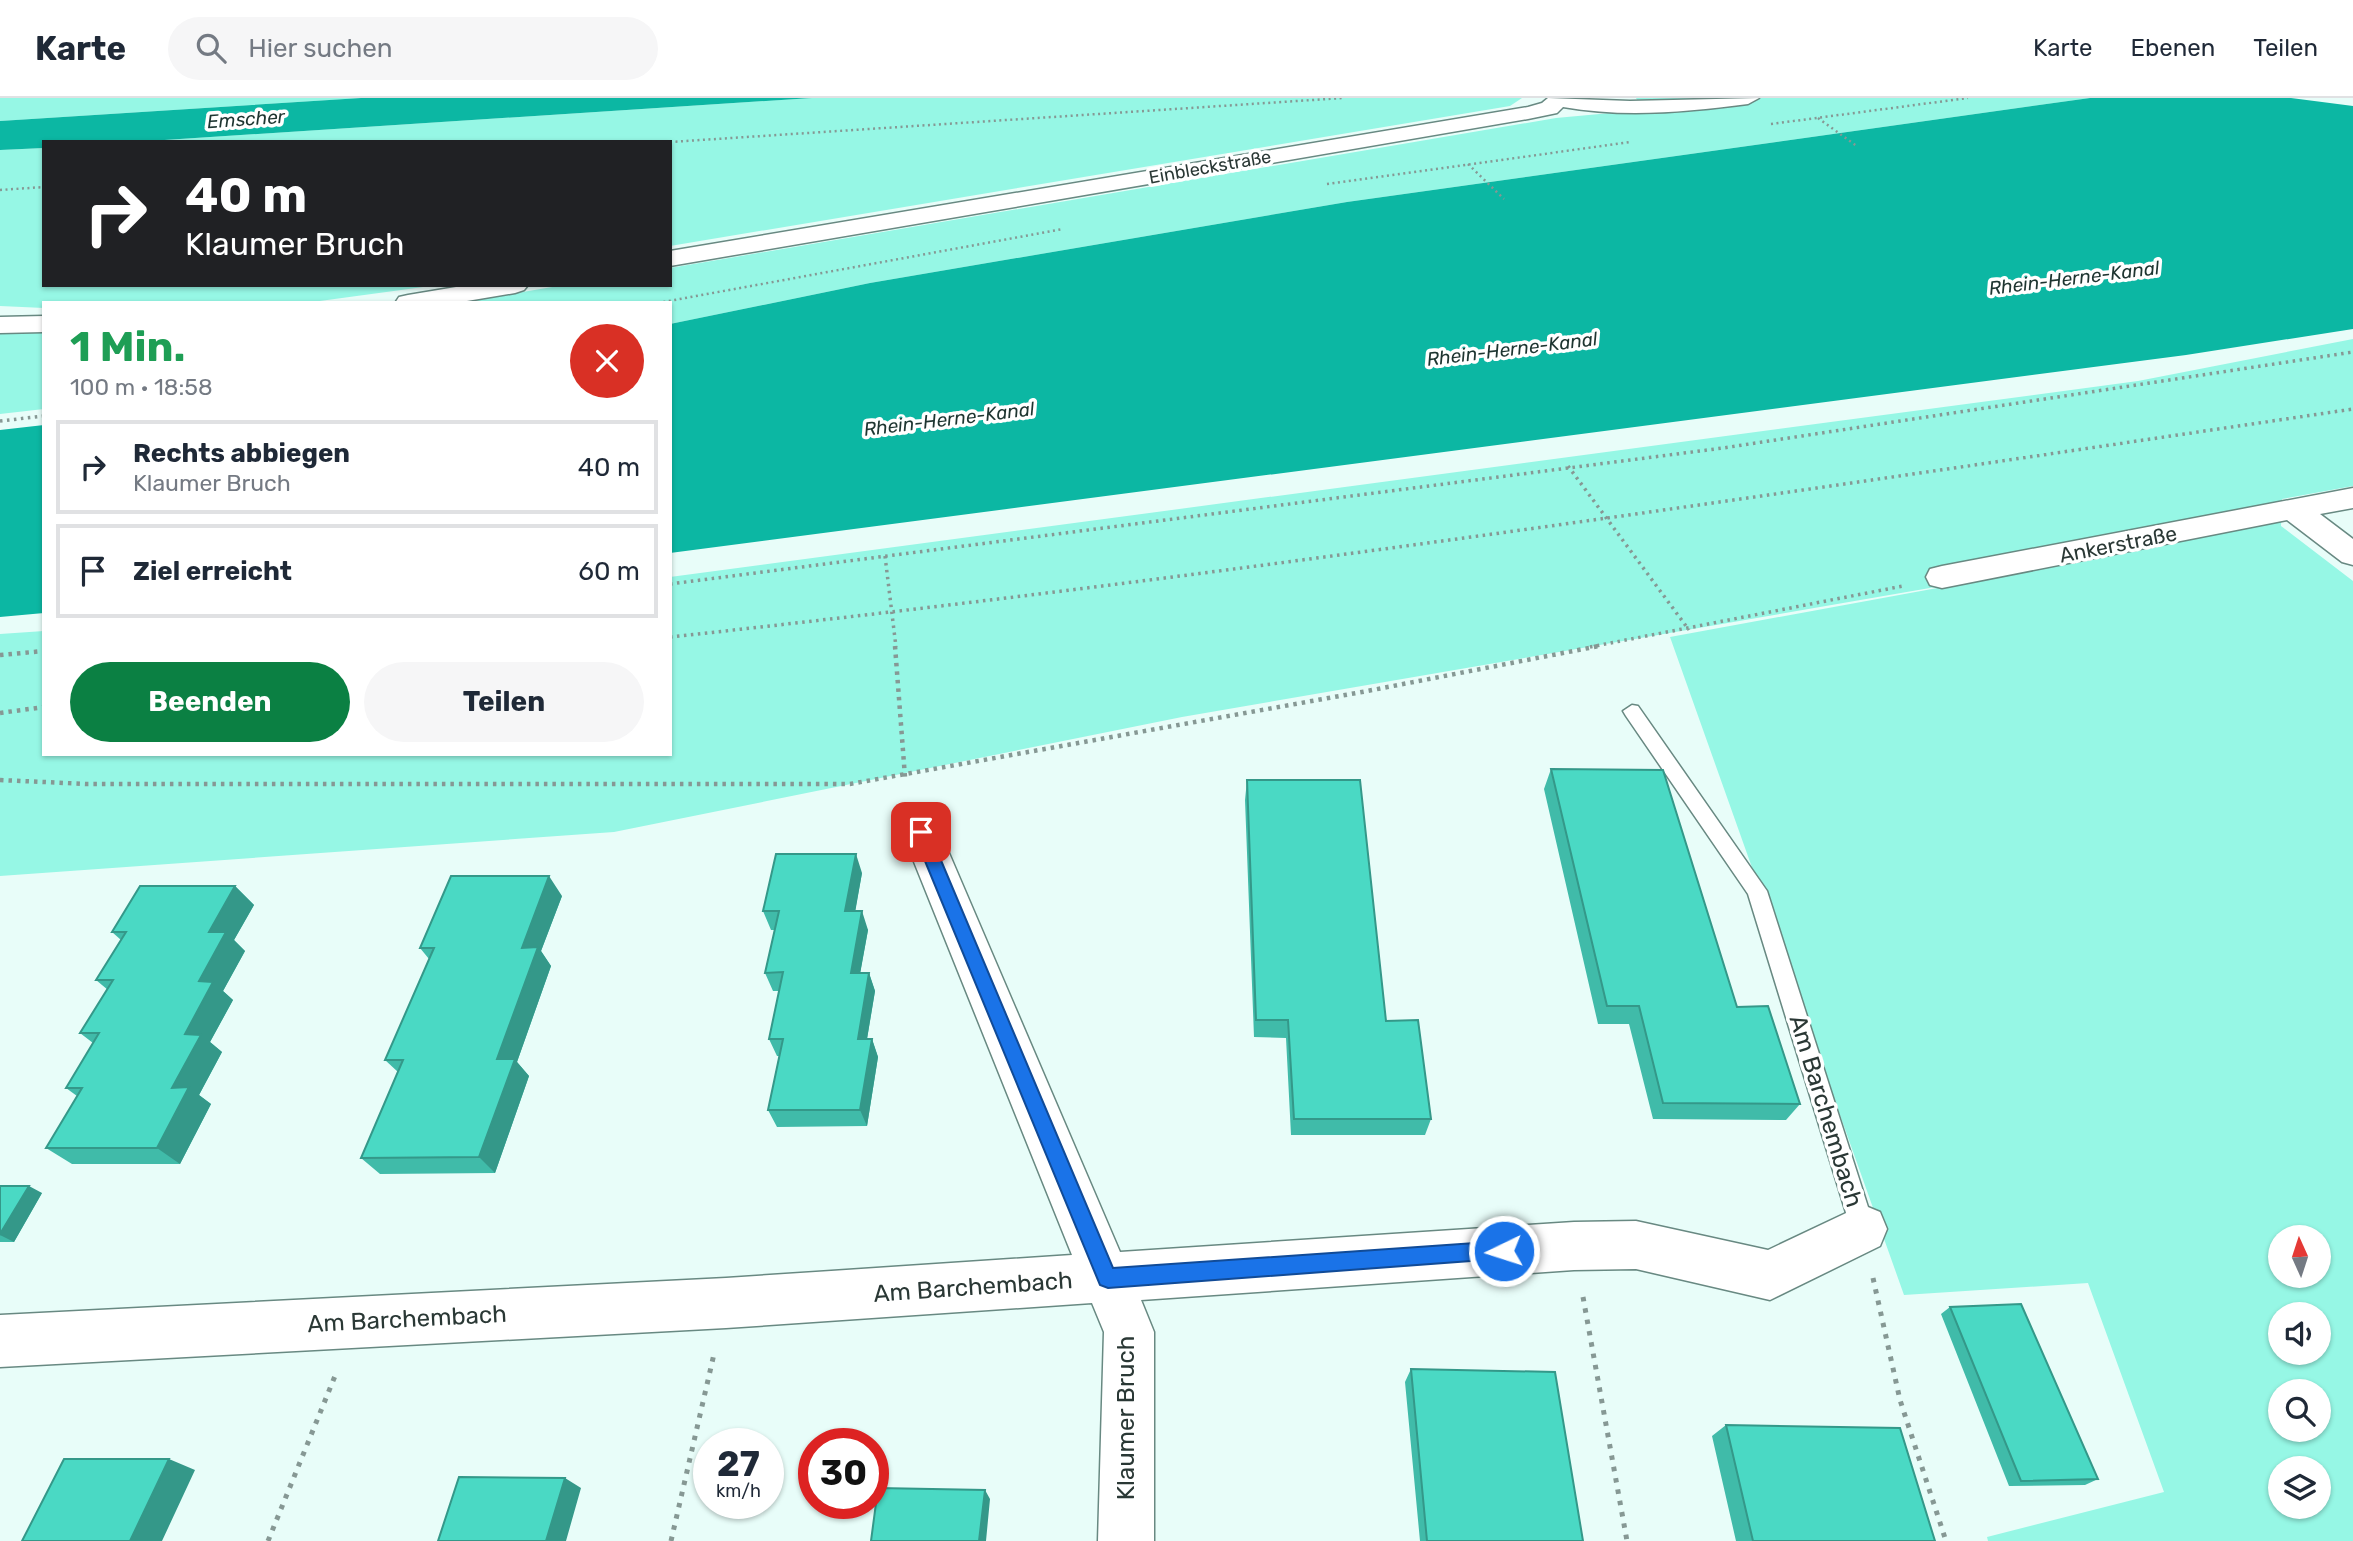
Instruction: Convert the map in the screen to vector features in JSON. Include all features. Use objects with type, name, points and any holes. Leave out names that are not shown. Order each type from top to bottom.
[{"type":"street","name":"Einbleckstraße","points":[[672,259],[1528,113],[1549,108],[1560,99],[1588,106],[1623,108],[1748,98]]},
{"type":"street","points":[[420,301],[503,287]]},
{"type":"street","points":[[0,325],[42,324]]},
{"type":"street","name":"Ankerstraße","points":[[1942,578],[2353,498]]},
{"type":"street","points":[[2294,510],[2353,555]]},
{"type":"street","name":"Klaumer Bruch","points":[[921,832],[1129,1332],[1126,1541]]},
{"type":"street","name":"Am Barchembach","points":[[0,1341],[726,1303],[1574,1246],[1636,1245],[1770,1275],[1863,1229]]},
{"type":"lane","name":"Am Barchembach","points":[[1632,710],[1757,891],[1863,1229]]},
{"type":"path","points":[[672,142],[1343,98]]},
{"type":"path","points":[[1818,118],[1858,146]]},
{"type":"path","points":[[1468,164],[1504,200]]},
{"type":"path","points":[[1327,184],[1395,173]]},
{"type":"path","points":[[0,190],[42,187]]},
{"type":"path","points":[[669,301],[1072,228]]},
{"type":"path","points":[[672,584],[1043,538],[1917,419],[2353,352]]},
{"type":"path","points":[[672,637],[893,613],[1607,520],[2353,409]]},
{"type":"path","points":[[0,421],[42,416]]},
{"type":"path","points":[[1568,466],[1689,630]]},
{"type":"path","points":[[885,556],[893,613],[905,777]]},
{"type":"path","points":[[0,780],[87,784],[850,784],[905,777],[1689,630],[1942,578]]},
{"type":"path","points":[[0,655],[42,651]]},
{"type":"path","points":[[0,713],[42,707]]},
{"type":"path","points":[[1863,1229],[1900,1400],[1946,1541]]},
{"type":"path","points":[[1574,1246],[1627,1541]]},
{"type":"path","points":[[671,1541],[726,1303]]},
{"type":"path","points":[[268,1541],[357,1322]]},
{"type":"shaded area","points":[[0,98],[361,98],[0,121]]},
{"type":"shaded area","points":[[812,98],[1522,98],[1510,106],[672,246],[672,140],[165,140]]},
{"type":"shaded area","points":[[1636,98],[2090,98],[1347,202],[870,283],[672,324],[672,301],[469,301],[552,287],[672,287],[672,268],[1556,118],[1643,110]]},
{"type":"shaded area","points":[[42,148],[42,287],[423,287],[320,301],[42,301],[42,308],[0,306],[0,150]]},
{"type":"shaded area","points":[[0,333],[42,333],[42,409],[0,414]]},
{"type":"shaded area","points":[[2353,339],[2353,486],[2282,499],[2281,526],[2353,581],[2353,1541],[1988,1541],[1987,1537],[2164,1492],[2088,1283],[1904,1295],[1670,637],[2052,567],[1182,717],[614,832],[0,876],[0,634],[42,631],[42,756],[672,756],[672,577],[2138,381]]},
{"type":"water","name":"Emscher","points":[[361,98],[812,98],[165,140],[42,140],[42,148],[0,150],[0,121]]},
{"type":"water","name":"Rhein-Herne-Kanal","points":[[2090,98],[2291,98],[2353,106],[2353,329],[2186,355],[672,553],[672,324],[870,283],[1347,202]]},
{"type":"water","points":[[42,425],[42,613],[0,617],[0,430]]},
{"type":"building","points":[[1551,769],[1663,770],[1737,1007],[1768,1006],[1800,1104],[1663,1103],[1639,1006],[1607,1006]]},
{"type":"building","points":[[1247,780],[1360,780],[1386,1021],[1418,1020],[1431,1119],[1294,1119],[1288,1020],[1256,1020]]},
{"type":"building","points":[[776,854],[856,854],[845,911],[862,911],[851,973],[869,973],[858,1039],[872,1039],[860,1110],[768,1110],[783,1039],[769,1039],[783,972],[765,973],[779,911],[763,911]]},
{"type":"building","points":[[451,876],[549,876],[522,948],[538,947],[497,1059],[515,1059],[479,1157],[361,1158],[403,1060],[385,1060],[434,948],[420,948]]},
{"type":"building","points":[[140,886],[235,886],[209,932],[226,932],[199,981],[213,982],[185,1034],[201,1035],[172,1088],[189,1087],[157,1148],[46,1148],[82,1088],[66,1088],[99,1033],[80,1033],[113,980],[96,980],[126,932],[112,932]]},
{"type":"building","points":[[0,1186],[29,1186],[0,1234]]},
{"type":"building","points":[[2021,1304],[2098,1479],[2021,1481],[1950,1307]]},
{"type":"building","points":[[1411,1369],[1555,1372],[1583,1541],[1427,1541]]},
{"type":"building","points":[[1726,1425],[1900,1428],[1935,1541],[1753,1541]]},
{"type":"building","points":[[64,1459],[169,1459],[130,1541],[22,1541]]},
{"type":"building","points":[[459,1477],[565,1478],[546,1541],[438,1541]]},
{"type":"building","points":[[889,1488],[985,1490],[979,1541],[871,1541],[874,1519],[889,1519]]},
{"type":"route","points":[[921,832],[1108,1278],[1504,1251]]}]
